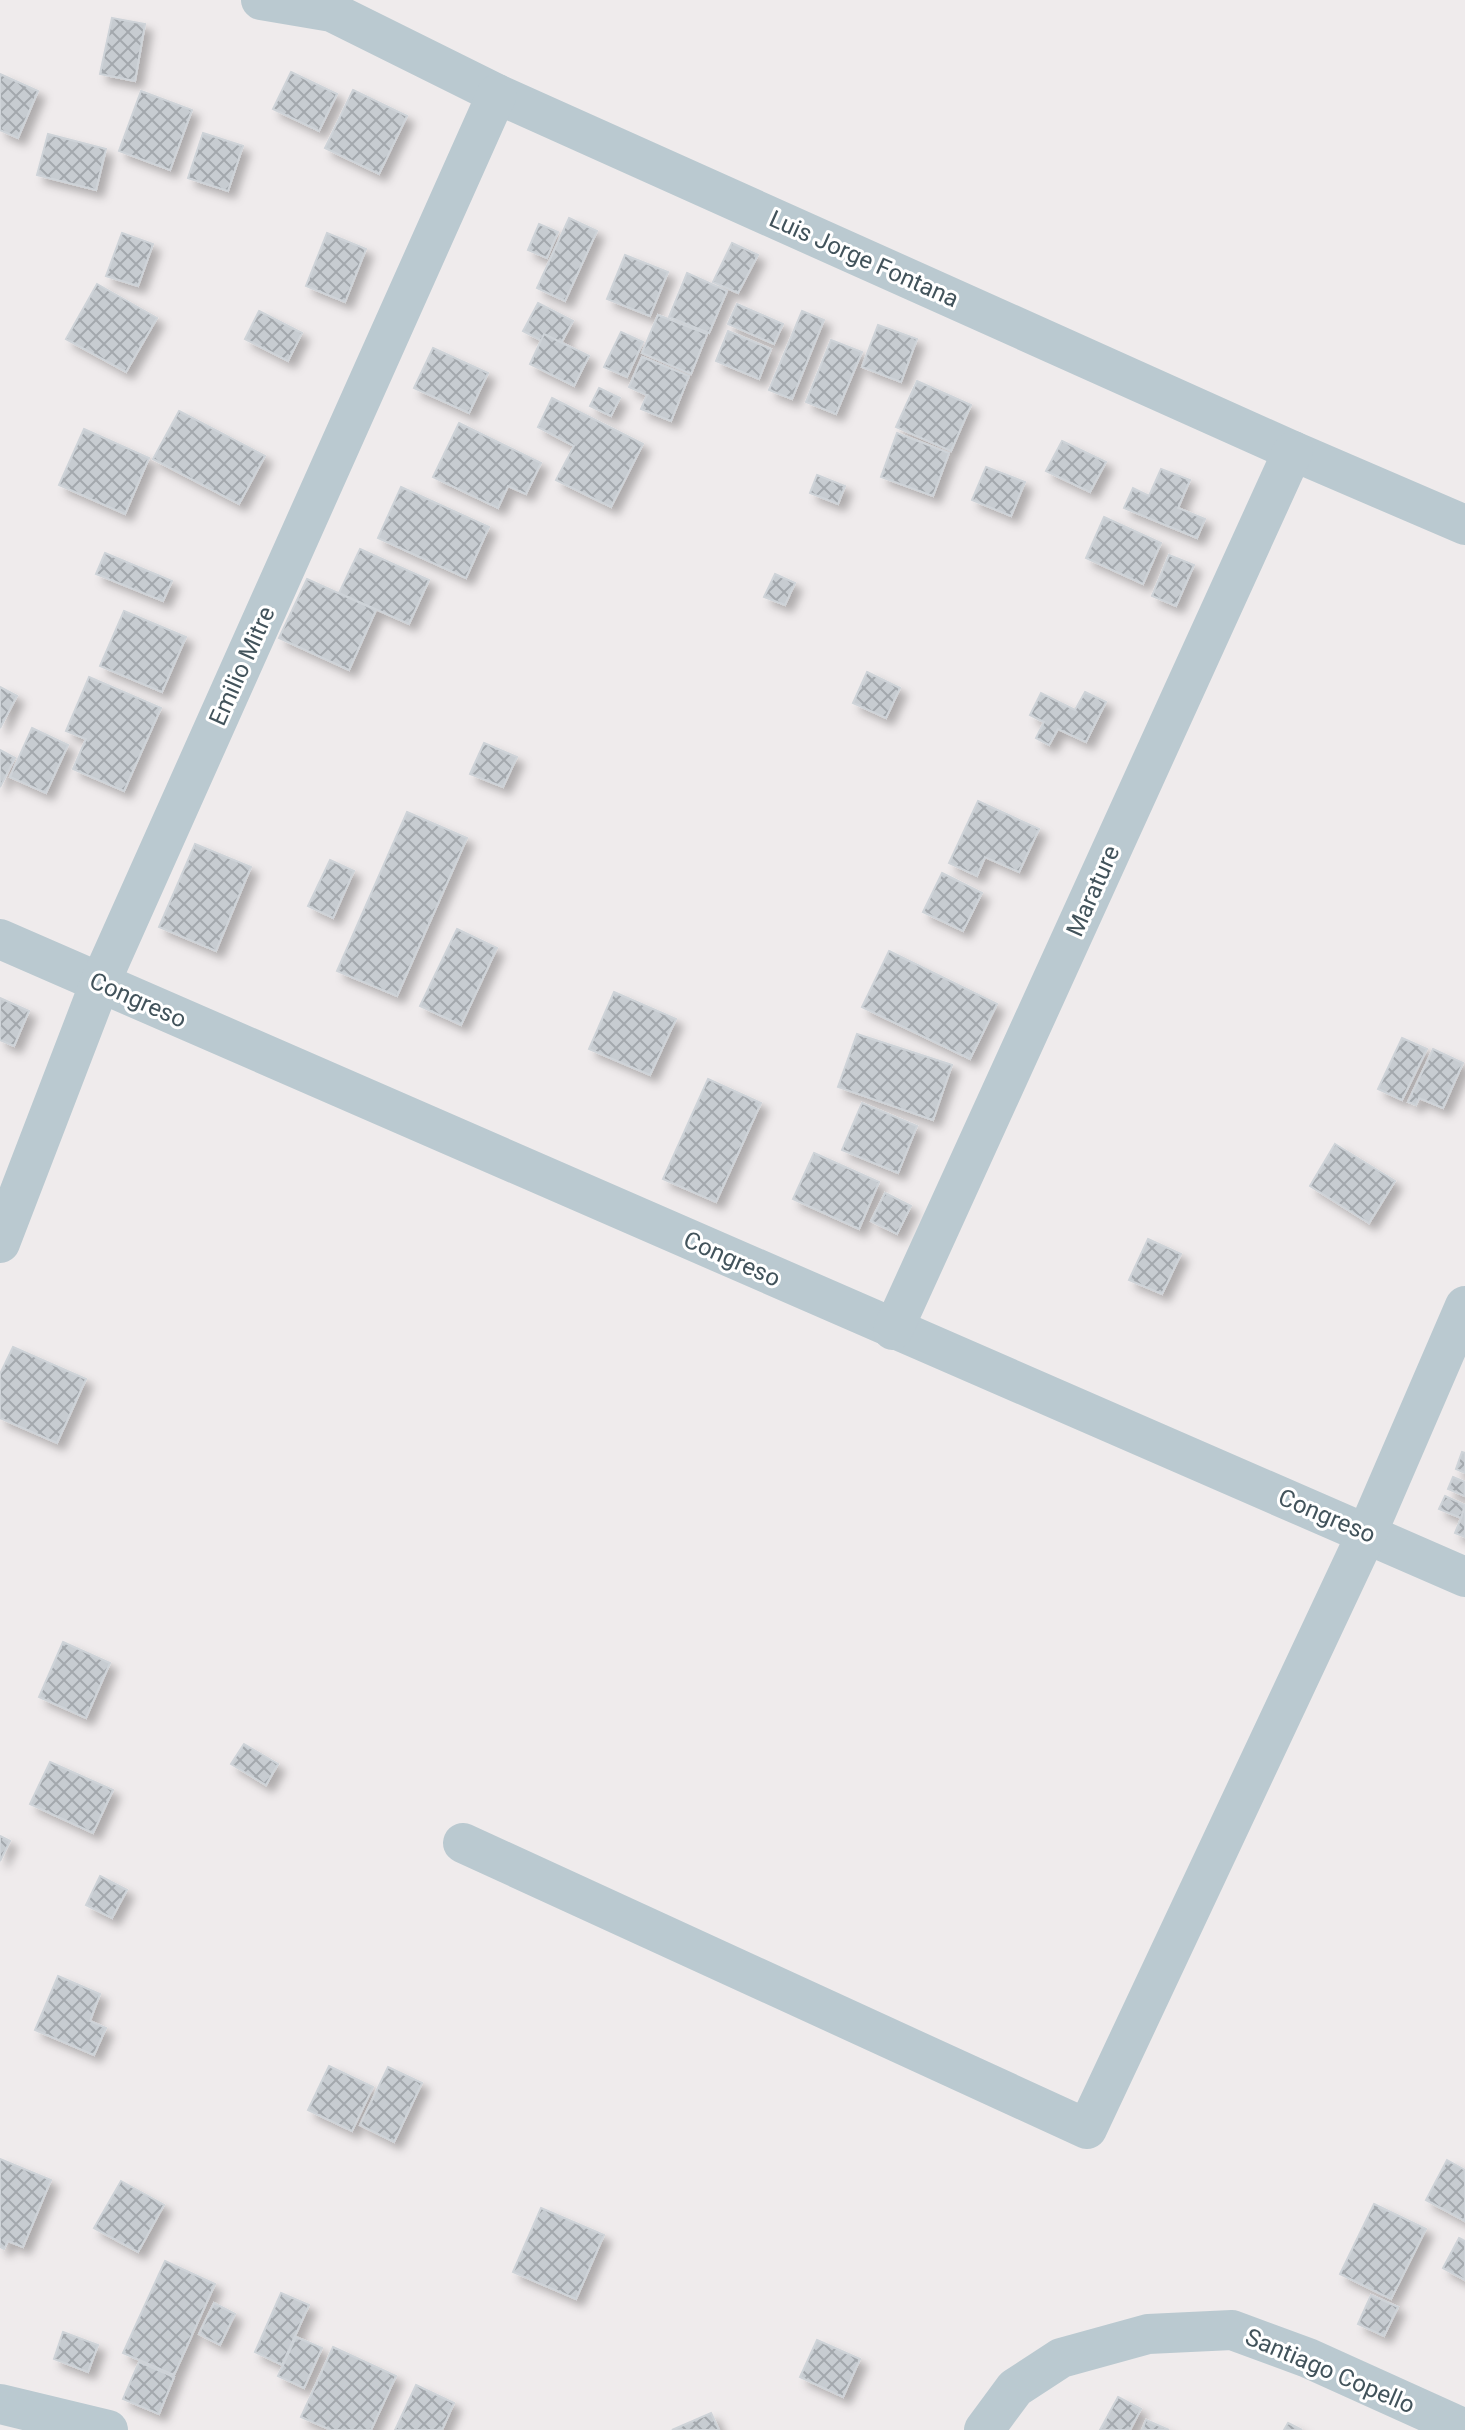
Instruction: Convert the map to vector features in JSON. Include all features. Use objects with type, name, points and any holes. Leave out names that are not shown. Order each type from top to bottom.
[{"type":"street","name":"Luis Jorge Fontana","points":[[261,0],[332,12],[497,94],[1465,525]]},
{"type":"street","name":"Emilio Mitre","points":[[0,1243],[100,983],[497,94]]},
{"type":"street","name":"Marature","points":[[893,1330],[1293,451]]},
{"type":"street","name":"Congreso","points":[[0,939],[1465,1577]]},
{"type":"street","points":[[463,1843],[1087,2129],[1367,1533],[1465,1306]]},
{"type":"street","name":"Santiago Copello","points":[[984,2430],[1015,2388],[1061,2358],[1148,2334],[1232,2330],[1308,2358],[1465,2429]]},
{"type":"street","points":[[0,2404],[108,2430]]},
{"type":"building","points":[[112,18],[145,24],[135,81],[100,74]]},
{"type":"building","points":[[291,72],[337,94],[319,131],[273,109]]},
{"type":"building","points":[[0,74],[38,91],[18,138],[0,130]]},
{"type":"building","points":[[353,90],[407,116],[379,174],[325,148]]},
{"type":"building","points":[[141,91],[192,110],[170,170],[119,151]]},
{"type":"building","points":[[203,133],[243,146],[228,191],[188,178]]},
{"type":"building","points":[[48,134],[106,149],[96,190],[37,175]]},
{"type":"building","points":[[569,218],[597,231],[565,301],[537,288]]},
{"type":"building","points":[[539,224],[558,232],[547,258],[528,250]]},
{"type":"building","points":[[122,233],[153,244],[138,286],[106,276]]},
{"type":"building","points":[[327,233],[366,249],[345,302],[306,286]]},
{"type":"building","points":[[732,243],[758,255],[738,293],[713,282]]},
{"type":"building","points":[[625,255],[668,272],[650,316],[607,299]]},
{"type":"building","points":[[687,273],[727,291],[709,333],[669,317]]},
{"type":"building","points":[[97,284],[157,318],[126,372],[66,339]]},
{"type":"building","points":[[538,303],[573,321],[558,349],[523,331]]},
{"type":"building","points":[[737,304],[783,324],[774,344],[728,324]]},
{"type":"building","points":[[259,311],[302,333],[288,361],[245,339]]},
{"type":"building","points":[[802,311],[824,320],[792,399],[769,390]]},
{"type":"building","points":[[658,315],[707,334],[691,374],[642,353]]},
{"type":"building","points":[[878,325],[917,339],[901,382],[862,367]]},
{"type":"building","points":[[728,331],[771,349],[759,379],[716,361]]},
{"type":"building","points":[[621,332],[643,342],[627,377],[604,367]]},
{"type":"building","points":[[544,334],[589,356],[574,386],[530,364]]},
{"type":"building","points":[[831,340],[862,352],[836,414],[806,402]]},
{"type":"building","points":[[433,348],[488,373],[469,413],[414,388]]},
{"type":"building","points":[[642,357],[689,376],[671,421],[641,409],[647,395],[629,387]]},
{"type":"building","points":[[917,381],[971,405],[951,451],[896,427]]},
{"type":"building","points":[[599,388],[620,398],[611,416],[590,406]]},
{"type":"building","points":[[552,398],[643,444],[611,507],[556,480],[574,446],[538,427]]},
{"type":"building","points":[[179,411],[265,456],[239,504],[153,459]]},
{"type":"building","points":[[459,423],[541,463],[526,494],[508,486],[498,508],[433,477]]},
{"type":"building","points":[[84,429],[149,458],[125,514],[59,485]]},
{"type":"building","points":[[897,433],[949,453],[933,496],[881,477]]},
{"type":"building","points":[[1062,441],[1106,462],[1090,492],[1046,471]]},
{"type":"building","points":[[986,467],[1025,482],[1011,516],[972,500]]},
{"type":"building","points":[[1161,469],[1190,480],[1178,508],[1205,519],[1197,538],[1124,508],[1133,488],[1149,496]]},
{"type":"building","points":[[817,475],[845,486],[838,504],[810,493]]},
{"type":"building","points":[[401,487],[489,527],[466,578],[378,538]]},
{"type":"building","points":[[1104,517],[1161,543],[1143,584],[1086,558]]},
{"type":"building","points":[[360,549],[429,580],[409,624],[339,593]]},
{"type":"building","points":[[105,553],[172,581],[163,601],[96,574]]},
{"type":"building","points":[[1169,555],[1194,565],[1176,606],[1152,596]]},
{"type":"building","points":[[775,574],[795,583],[785,605],[764,597]]},
{"type":"building","points":[[307,579],[376,610],[349,670],[279,638]]},
{"type":"building","points":[[124,611],[186,637],[162,692],[100,666]]},
{"type":"building","points":[[867,672],[900,688],[886,718],[853,703]]},
{"type":"building","points":[[89,677],[161,708],[124,791],[73,769],[86,739],[66,731]]},
{"type":"building","points":[[0,687],[17,696],[0,728]]},
{"type":"building","points":[[1085,692],[1106,702],[1086,742],[1058,729],[1049,745],[1036,738],[1044,722],[1030,715],[1041,693],[1075,710]]},
{"type":"building","points":[[32,728],[68,745],[46,793],[10,777]]},
{"type":"building","points":[[484,743],[517,757],[503,787],[470,774]]},
{"type":"building","points":[[0,750],[15,758],[0,787]]},
{"type":"building","points":[[978,801],[1039,829],[1019,872],[985,857],[977,876],[949,863]]},
{"type":"building","points":[[407,812],[467,838],[397,996],[337,971]]},
{"type":"building","points":[[195,844],[251,867],[216,951],[159,927]]},
{"type":"building","points":[[330,860],[354,871],[333,918],[308,906]]},
{"type":"building","points":[[942,873],[982,893],[963,931],[923,912]]},
{"type":"building","points":[[457,929],[497,948],[461,1025],[420,1006]]},
{"type":"building","points":[[889,951],[997,1004],[970,1059],[862,1007]]},
{"type":"building","points":[[614,992],[676,1019],[650,1075],[589,1049]]},
{"type":"building","points":[[0,998],[29,1011],[14,1046],[0,1040]]},
{"type":"building","points":[[857,1034],[952,1065],[933,1120],[838,1087]]},
{"type":"building","points":[[1402,1038],[1427,1049],[1402,1100],[1378,1089]]},
{"type":"building","points":[[1433,1049],[1463,1063],[1443,1108],[1419,1098],[1416,1105],[1408,1102]]},
{"type":"building","points":[[708,1079],[761,1103],[716,1202],[663,1179]]},
{"type":"building","points":[[862,1103],[917,1126],[898,1173],[842,1150]]},
{"type":"building","points":[[1335,1144],[1395,1181],[1369,1223],[1310,1186]]},
{"type":"building","points":[[814,1153],[879,1182],[859,1229],[793,1199]]},
{"type":"building","points":[[885,1193],[911,1206],[897,1234],[871,1221]]},
{"type":"building","points":[[1148,1239],[1181,1254],[1162,1294],[1129,1280]]},
{"type":"building","points":[[13,1347],[86,1379],[57,1443],[0,1418],[0,1374]]},
{"type":"building","points":[[1462,1452],[1465,1453],[1465,1473],[1456,1469]]},
{"type":"building","points":[[1453,1477],[1465,1482],[1465,1496],[1448,1489]]},
{"type":"building","points":[[1445,1496],[1465,1505],[1461,1518],[1439,1509]]},
{"type":"building","points":[[1465,1508],[1465,1537],[1455,1533]]},
{"type":"building","points":[[63,1642],[110,1663],[86,1718],[39,1697]]},
{"type":"building","points":[[244,1744],[278,1764],[266,1785],[231,1764]]},
{"type":"building","points":[[50,1762],[113,1790],[93,1833],[30,1804]]},
{"type":"building","points":[[0,1836],[10,1841],[0,1861]]},
{"type":"building","points":[[100,1876],[127,1890],[112,1918],[86,1905]]},
{"type":"building","points":[[58,1976],[100,1994],[90,2021],[106,2028],[94,2055],[35,2030]]},
{"type":"building","points":[[329,2066],[373,2087],[352,2131],[308,2110]]},
{"type":"building","points":[[388,2067],[422,2083],[394,2142],[360,2125]]},
{"type":"building","points":[[0,2159],[51,2180],[23,2247],[8,2241],[4,2249],[0,2247]]},
{"type":"building","points":[[1447,2160],[1465,2170],[1465,2221],[1426,2200]]},
{"type":"building","points":[[121,2181],[164,2205],[138,2252],[94,2228]]},
{"type":"building","points":[[1374,2204],[1426,2229],[1391,2299],[1340,2274]]},
{"type":"building","points":[[541,2208],[604,2235],[576,2299],[513,2272]]},
{"type":"building","points":[[1459,2238],[1465,2241],[1465,2280],[1443,2268]]},
{"type":"building","points":[[165,2261],[215,2284],[174,2375],[123,2353]]},
{"type":"building","points":[[281,2293],[309,2305],[282,2365],[255,2352]]},
{"type":"building","points":[[1371,2295],[1398,2307],[1384,2336],[1358,2324]]},
{"type":"building","points":[[214,2303],[235,2314],[220,2345],[199,2334]]},
{"type":"building","points":[[63,2332],[98,2345],[88,2372],[54,2359]]},
{"type":"building","points":[[296,2337],[322,2348],[304,2388],[278,2376]]},
{"type":"building","points":[[817,2340],[860,2359],[843,2397],[800,2377]]},
{"type":"building","points":[[333,2347],[396,2376],[371,2430],[331,2430],[301,2417]]},
{"type":"building","points":[[139,2362],[174,2377],[159,2414],[123,2399]]},
{"type":"building","points":[[416,2385],[454,2403],[442,2430],[395,2430]]},
{"type":"building","points":[[1118,2397],[1141,2409],[1130,2430],[1100,2430]]},
{"type":"building","points":[[711,2413],[719,2430],[672,2430]]},
{"type":"building","points":[[1146,2420],[1169,2430],[1142,2430]]},
{"type":"building","points":[[1288,2423],[1302,2430],[1284,2430]]}]
